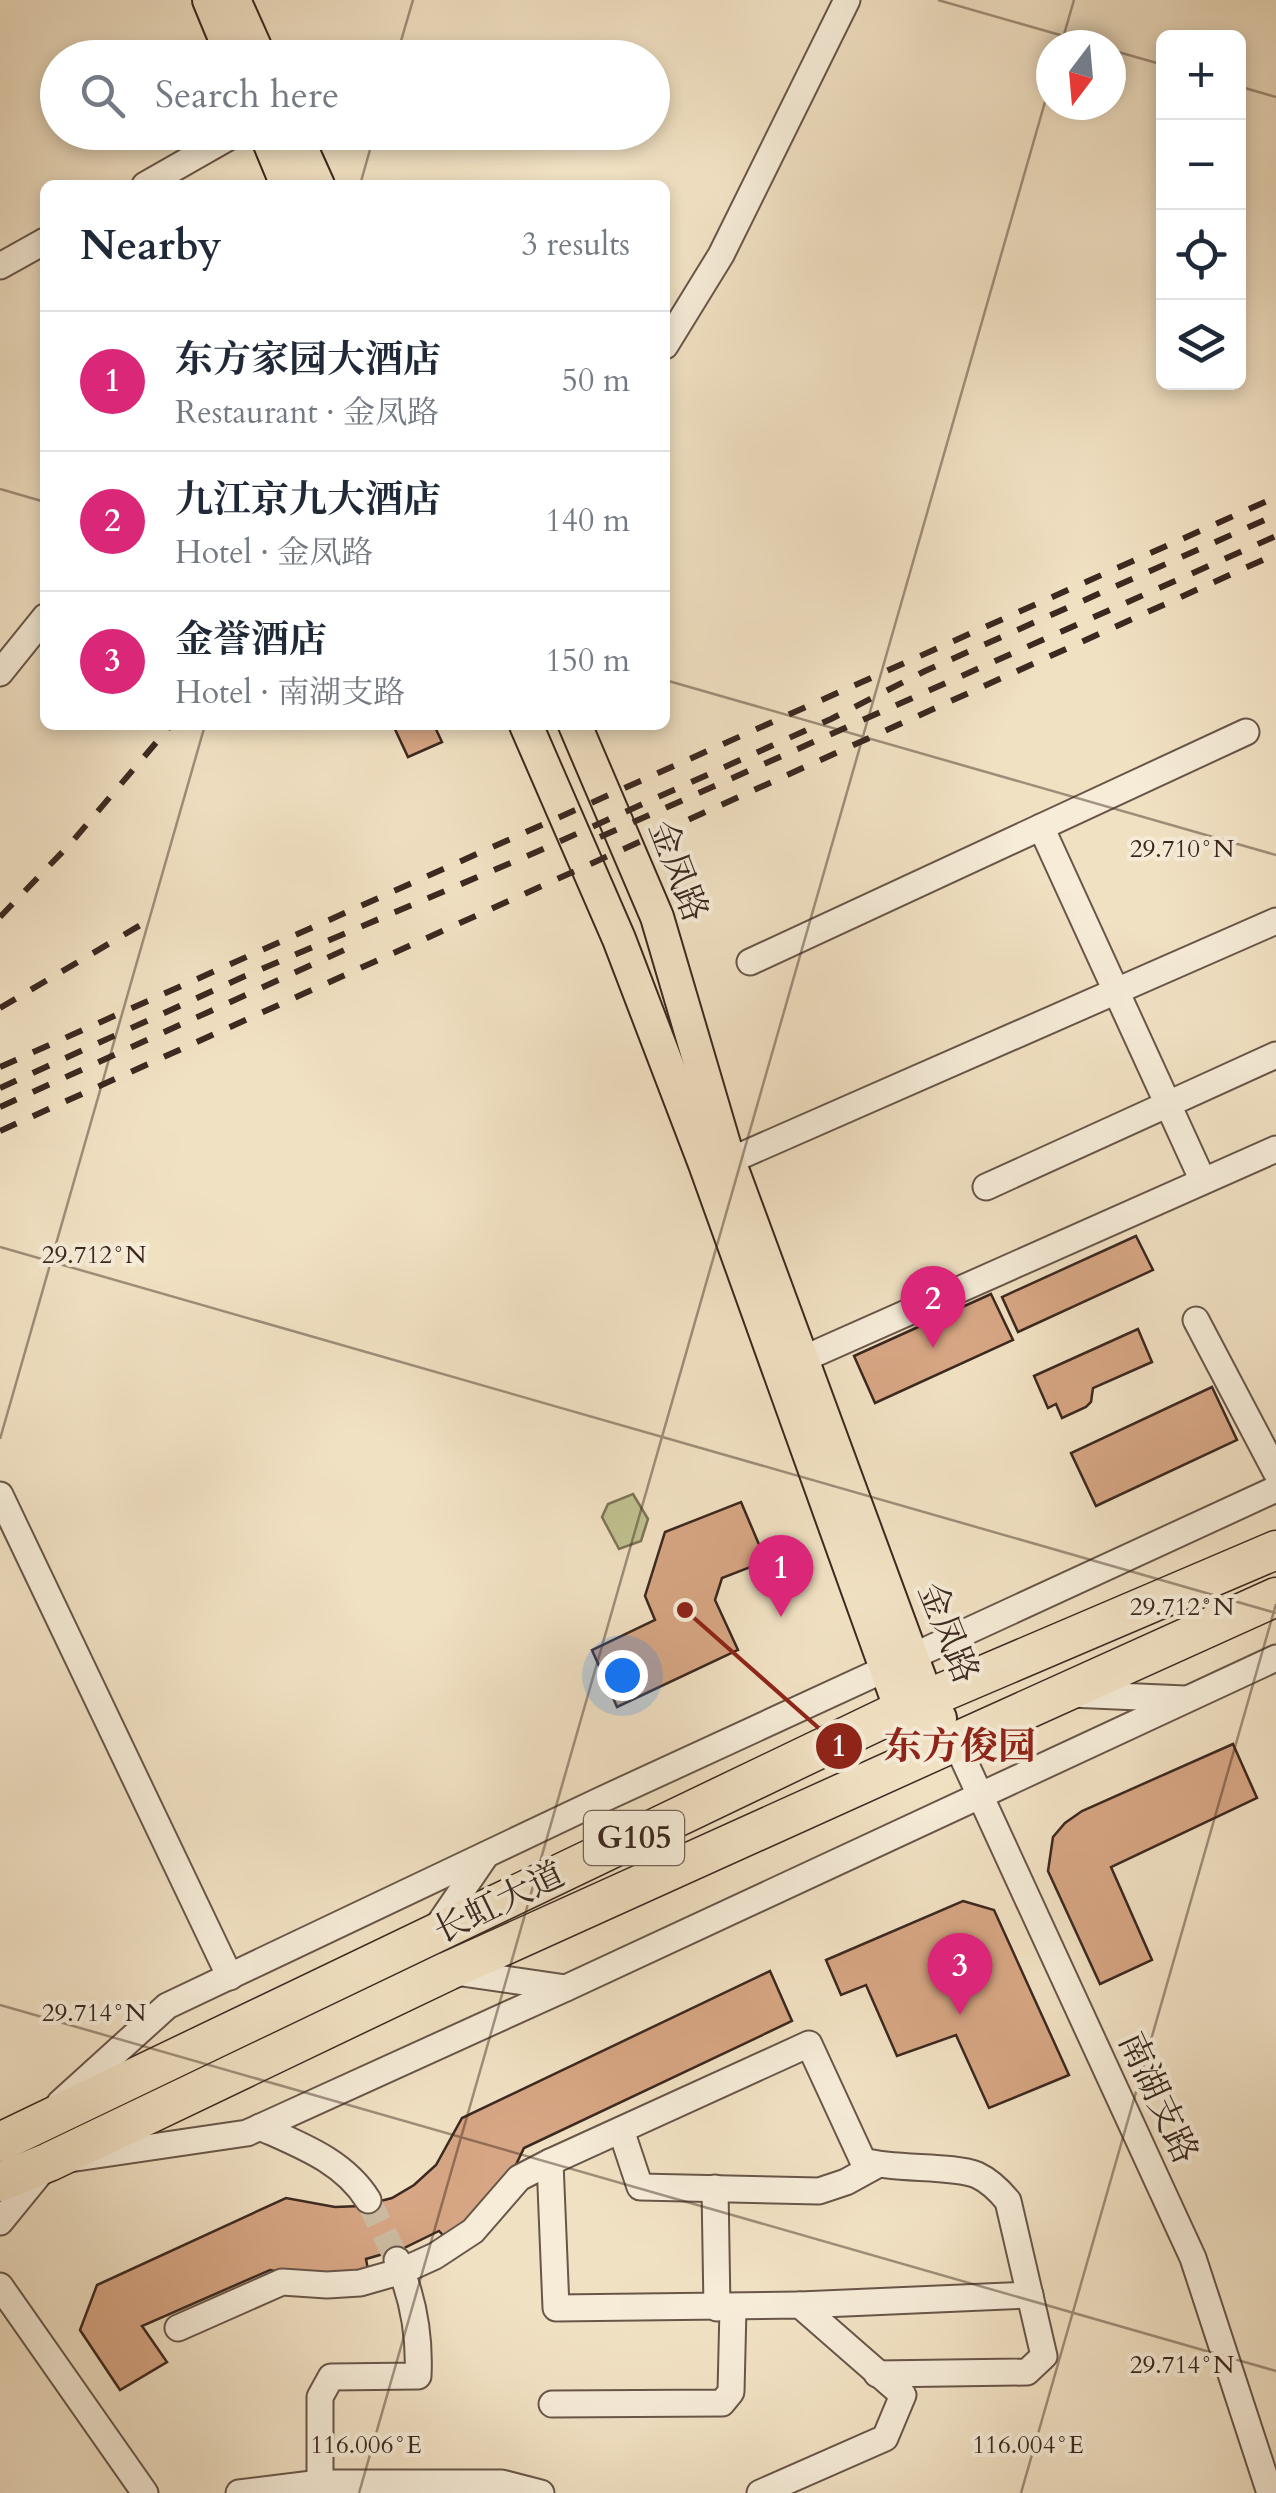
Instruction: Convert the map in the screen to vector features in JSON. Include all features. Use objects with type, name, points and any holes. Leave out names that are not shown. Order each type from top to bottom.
[{"type":"highway","name":"长虹大道","points":[[10,2134],[914,1704],[1276,1550]]},
{"type":"highway","name":"长虹大道","points":[[0,2182],[448,1971],[1276,1597]]},
{"type":"main road","points":[[209,0],[226,40]]},
{"type":"main road","points":[[234,0],[252,40]]},
{"type":"main road","points":[[272,150],[285,180]]},
{"type":"main road","points":[[302,150],[316,180]]},
{"type":"main road","name":"金凤路","points":[[528,730],[626,956],[914,1704],[956,1742]]},
{"type":"main road","name":"金凤路","points":[[577,730],[657,918],[730,1161],[803,1359],[899,1663]]},
{"type":"street","points":[[670,338],[721,255],[847,0]]},
{"type":"street","points":[[153,180],[206,150]]},
{"type":"street","points":[[0,266],[40,244]]},
{"type":"street","points":[[0,673],[40,623]]},
{"type":"street","points":[[750,962],[1246,732]]},
{"type":"street","points":[[1041,827],[1203,1181]]},
{"type":"street","points":[[730,1161],[1276,921]]},
{"type":"street","points":[[986,1187],[1276,1055]]},
{"type":"street","points":[[803,1359],[1276,1149]]},
{"type":"street","points":[[1196,1320],[1276,1472]]},
{"type":"street","points":[[10,2134],[168,2006],[1276,1489]]},
{"type":"street","points":[[0,1495],[230,1977]]},
{"type":"street","points":[[0,2222],[49,2162],[247,2133],[1276,1658]]},
{"type":"street","points":[[1065,1694],[1190,1699]]},
{"type":"street","name":"南湖支路","points":[[956,1742],[1193,2258],[1270,2493]]},
{"type":"street","points":[[431,1936],[486,1855]]},
{"type":"street","points":[[448,1971],[566,1988]]},
{"type":"street","points":[[178,2328],[282,2282],[360,2283],[435,2256],[473,2231],[518,2178],[809,2044],[863,2162],[974,2173],[1008,2200],[1044,2356],[1028,2372],[877,2374]]},
{"type":"street","points":[[260,2127],[340,2168],[368,2200]]},
{"type":"street","points":[[621,2130],[640,2186],[819,2190],[846,2182],[876,2165]]},
{"type":"street","points":[[550,2162],[556,2308],[725,2308],[1030,2296]]},
{"type":"street","points":[[552,2404],[722,2403],[732,2392],[715,2188]]},
{"type":"street","points":[[320,2483],[320,2397],[331,2377],[418,2376],[419,2344],[399,2266]]},
{"type":"street","points":[[0,2286],[145,2493]]},
{"type":"street","points":[[760,2493],[885,2438],[903,2395],[800,2306]]},
{"type":"street","points":[[240,2493],[320,2483],[502,2483],[541,2493]]},
{"type":"green space","points":[[633,1494],[648,1519],[641,1541],[619,1549],[602,1517],[608,1504]]},
{"type":"building","points":[[395,730],[436,730],[442,742],[408,757]]},
{"type":"building","points":[[1136,1236],[1153,1270],[1018,1332],[1002,1297]]},
{"type":"building","points":[[991,1294],[1013,1340],[875,1403],[854,1356]]},
{"type":"building","points":[[1138,1329],[1152,1362],[1093,1388],[1086,1407],[1062,1418],[1056,1404],[1048,1408],[1034,1376]]},
{"type":"building","points":[[1212,1387],[1237,1440],[1096,1506],[1071,1453]]},
{"type":"building","points":[[741,1502],[766,1561],[722,1578],[715,1600],[738,1650],[617,1707],[592,1650],[655,1620],[645,1596],[665,1532]]},
{"type":"building","points":[[1233,1744],[1257,1798],[1111,1867],[1152,1960],[1100,1984],[1048,1871],[1053,1837],[1082,1811]]},
{"type":"building","points":[[963,1901],[994,1910],[1069,2075],[989,2108],[956,2035],[897,2056],[866,1985],[841,1995],[826,1960]]},
{"type":"building","points":[[770,1971],[792,2021],[524,2148],[512,2173],[450,2243],[439,2231],[404,2248],[366,2259],[369,2275],[297,2275],[270,2270],[142,2326],[167,2362],[120,2390],[80,2330],[97,2285],[286,2198],[335,2207],[361,2206],[392,2198],[436,2165],[462,2118]]},
{"type":"tunnel","points":[[368,2200],[397,2260]]},
{"type":"railway","points":[[0,1067],[1276,497]]},
{"type":"railway","points":[[0,1088],[245,976],[534,853],[831,719],[925,671],[1276,515]]},
{"type":"railway","points":[[600,837],[1276,536]]},
{"type":"railway","points":[[0,1131],[1276,554]]},
{"type":"railway","points":[[0,917],[71,843],[167,730]]},
{"type":"railway","points":[[0,1008],[154,917]]},
{"type":"railway","points":[[0,1107],[353,946]]},
{"type":"place","name":"九江京九大酒店","points":[[933,1348]]},
{"type":"place","name":"东方俊园","points":[[685,1610]]},
{"type":"place","name":"东方家园大酒店","points":[[781,1617]]},
{"type":"place","name":"金誉酒店","points":[[960,2015]]}]
